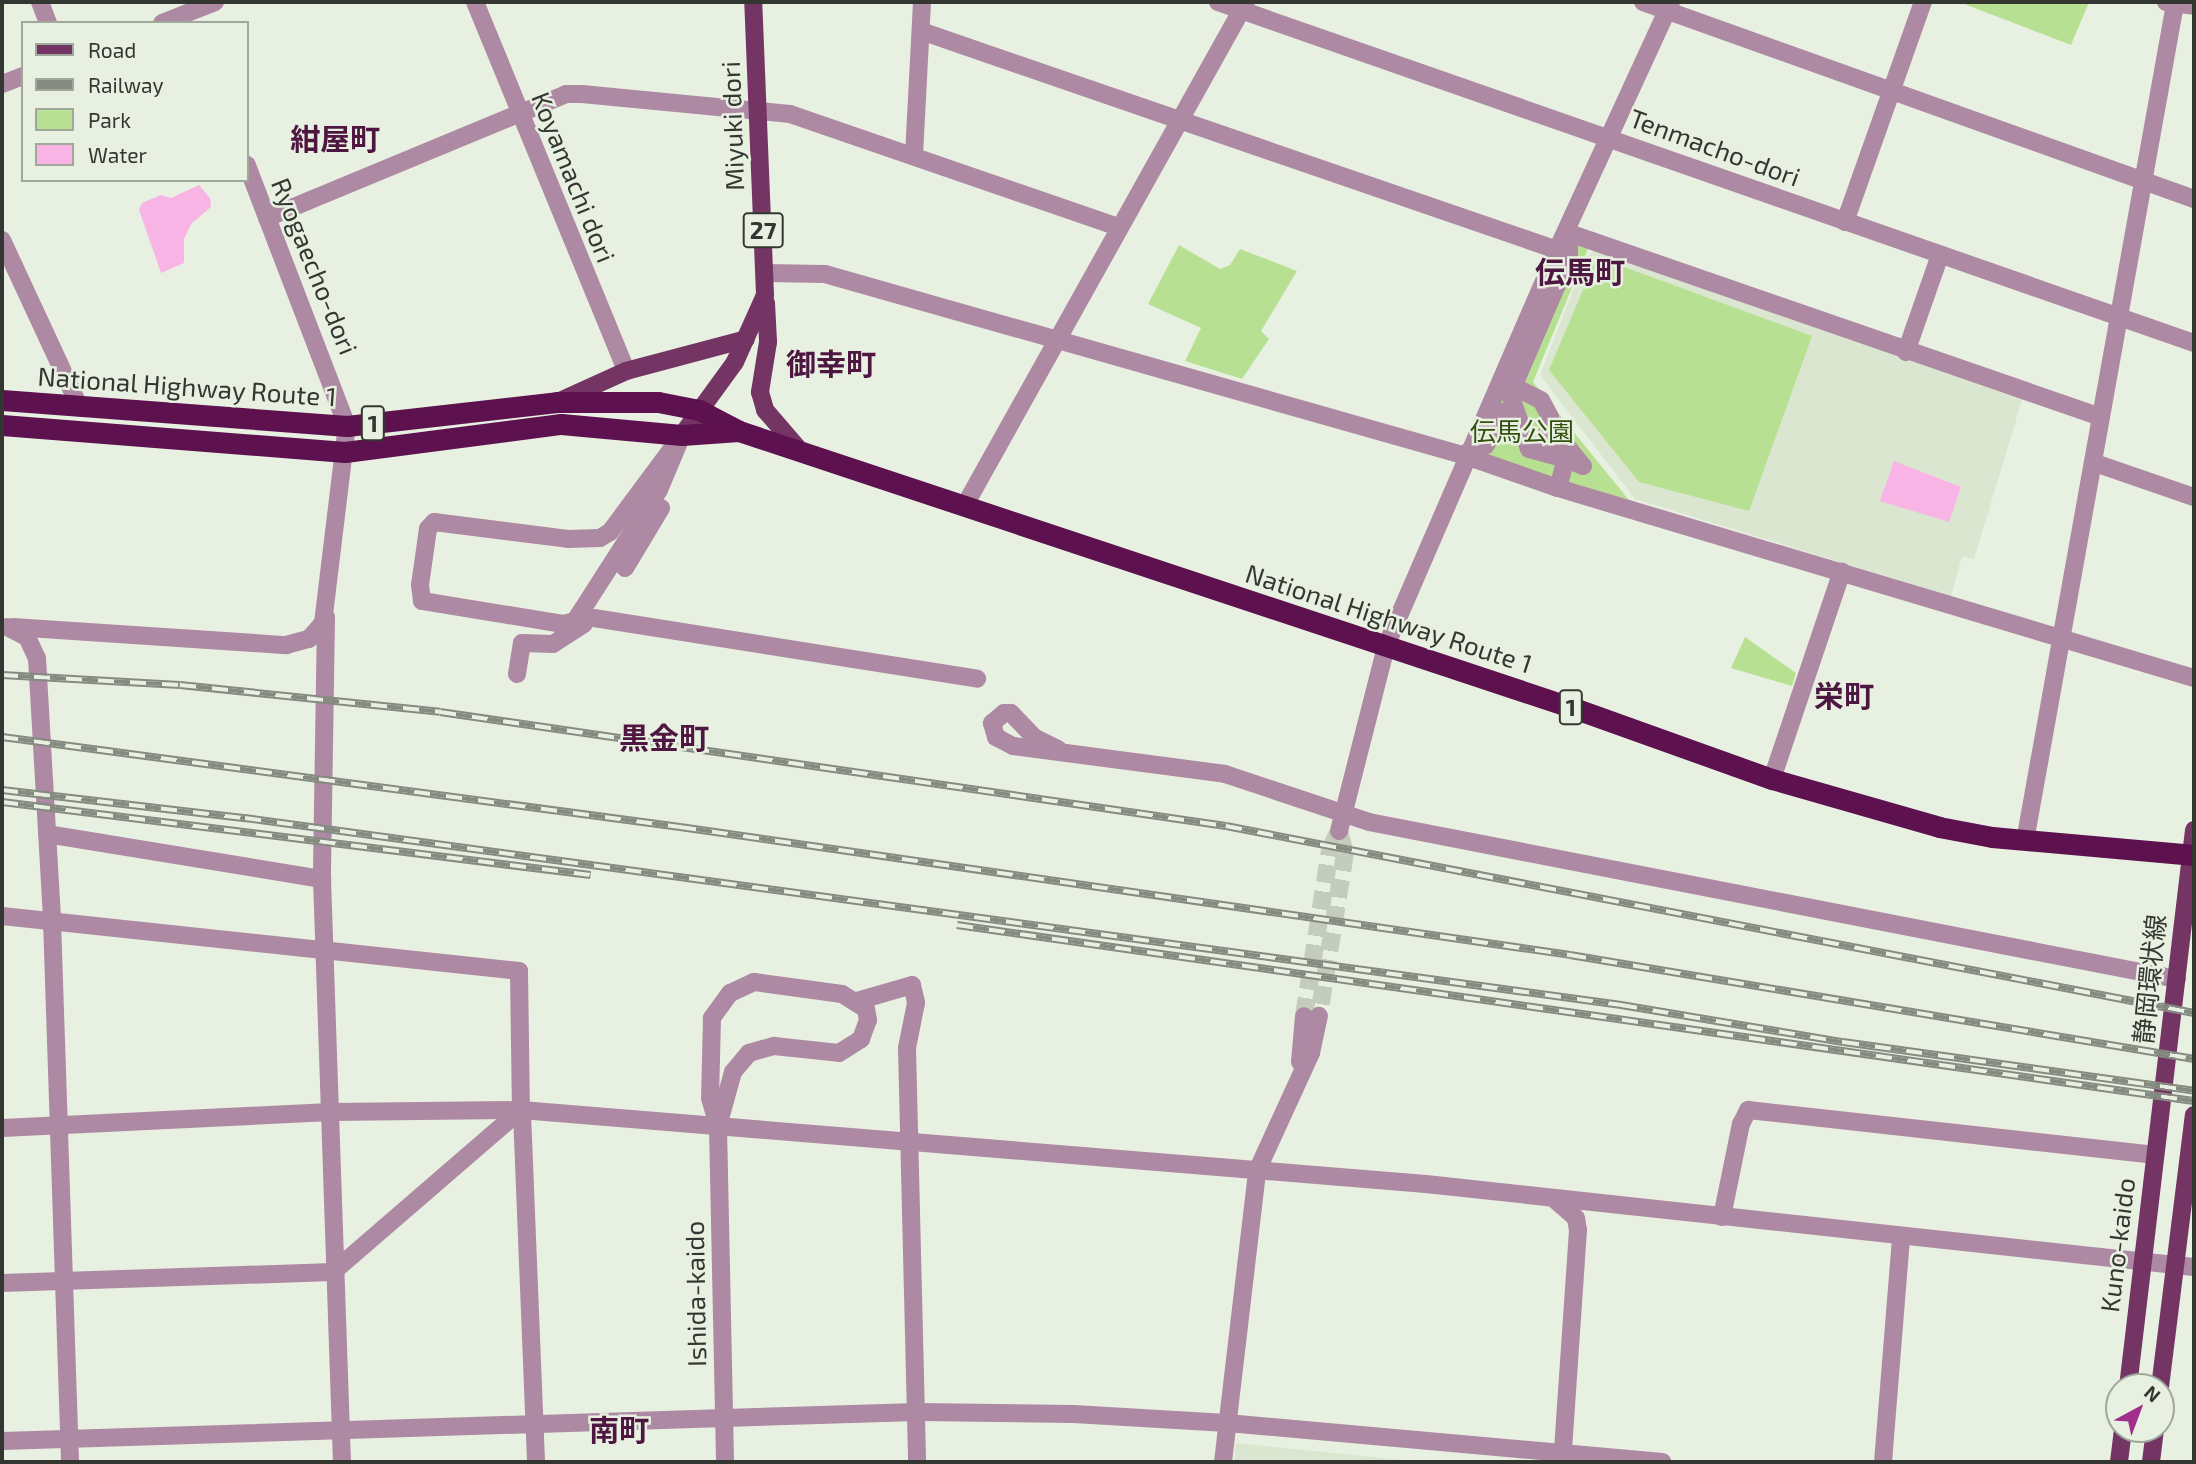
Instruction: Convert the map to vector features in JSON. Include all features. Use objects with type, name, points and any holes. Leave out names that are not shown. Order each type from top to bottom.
[{"type":"highway","name":"National Highway Route 1","points":[[2,400],[80,408],[347,426],[557,402],[658,402],[699,410],[739,431],[797,447],[964,507],[1386,646],[1772,779],[1939,827],[2025,841],[2191,855]]},
{"type":"highway","name":"National Highway Route 1","points":[[2,425],[345,452],[561,424],[682,435],[739,431]]},
{"type":"main road","name":"Miyuki dori","points":[[682,435],[746,339],[765,295],[753,2]]},
{"type":"main road","name":"27","points":[[765,295],[768,342],[760,392],[765,410],[797,447]]},
{"type":"main road","points":[[557,402],[626,371],[746,339]]},
{"type":"main road","name":"静岡環状線","points":[[2160,1109],[2194,830]]},
{"type":"main road","name":"Kuno-kaido","points":[[2130,1373],[2160,1109]]},
{"type":"main road","points":[[2162,1373],[2194,1115]]},
{"type":"main road","points":[[2119,1462],[2121,1443]]},
{"type":"main road","points":[[2151,1462],[2153,1443]]},
{"type":"street","points":[[40,2],[47,21]]},
{"type":"street","points":[[167,21],[215,2]]},
{"type":"street","name":"Koyamachi dori","points":[[475,2],[626,371]]},
{"type":"street","points":[[914,155],[922,2]]},
{"type":"street","name":"Tenmacho-dori","points":[[1218,2],[1244,6],[1845,222],[2194,343]]},
{"type":"street","points":[[1643,2],[1669,6],[1892,91],[2194,199]]},
{"type":"street","points":[[1845,222],[1923,2]]},
{"type":"street","points":[[2025,841],[2060,637],[2095,463],[2101,417],[2146,181],[2170,3],[2194,6]]},
{"type":"street","points":[[964,507],[1244,6]]},
{"type":"street","points":[[1339,831],[1342,810],[1386,646],[1557,250],[1669,6]]},
{"type":"street","points":[[921,31],[1178,122],[1557,250]]},
{"type":"street","points":[[2,84],[21,77]]},
{"type":"street","points":[[267,218],[566,94],[582,94],[790,114],[1119,226]]},
{"type":"street","name":"Ryogaecho-dori","points":[[248,168],[347,426]]},
{"type":"street","points":[[1567,232],[1906,352],[2101,417]]},
{"type":"street","points":[[1513,386],[1541,400],[1550,417],[1547,435],[1569,449],[1583,466],[1529,449],[1510,394],[1513,386],[1569,257],[1567,232]]},
{"type":"street","points":[[2,240],[80,408]]},
{"type":"street","points":[[1906,352],[1940,255]]},
{"type":"street","points":[[765,273],[825,274],[1467,454],[1558,488],[2194,678]]},
{"type":"street","points":[[1467,454],[1486,444],[1502,412],[1516,416]]},
{"type":"street","points":[[342,1462],[333,1272],[322,879],[326,617],[347,426]]},
{"type":"street","points":[[517,674],[522,643],[553,644],[594,618],[667,473],[682,435]]},
{"type":"street","points":[[1558,488],[1566,459]]},
{"type":"street","points":[[2095,463],[2194,497]]},
{"type":"street","points":[[667,473],[575,621],[563,624],[422,601],[420,585],[428,529],[434,522],[568,539],[600,538],[610,532],[667,473]]},
{"type":"street","points":[[1772,779],[1842,571]]},
{"type":"street","points":[[4,627],[286,645],[309,639],[326,617]]},
{"type":"street","points":[[594,618],[977,679]]},
{"type":"street","points":[[4,627],[27,636],[37,657],[52,921],[56,1126],[70,1462]]},
{"type":"street","points":[[37,657],[48,642],[67,631]]},
{"type":"street","points":[[1058,749],[1225,774],[1342,810],[1369,822],[2177,979]]},
{"type":"street","points":[[47,834],[322,879]]},
{"type":"street","points":[[2,916],[324,948],[519,971],[536,1462]]},
{"type":"street","points":[[754,982],[842,994],[866,1009],[868,1020],[851,1048],[828,1054],[774,1046],[748,1054],[733,1072],[718,1126],[710,1098],[709,1031],[716,1008],[730,993],[754,982]]},
{"type":"street","points":[[857,1001],[912,985],[916,1003],[907,1048],[917,1462]]},
{"type":"street","points":[[1223,1462],[1257,1171],[1300,1076],[1311,1016]]},
{"type":"street","points":[[1722,1217],[1741,1124],[1748,1110],[2154,1155]]},
{"type":"street","points":[[2,1128],[330,1112],[522,1112],[718,1126],[1553,1198],[2194,1267]]},
{"type":"street","points":[[2,1283],[333,1272],[522,1112]]},
{"type":"street","name":"Ishida-kaido","points":[[718,1126],[725,1462]]},
{"type":"street","points":[[1553,1198],[1576,1218],[1578,1230],[1562,1457]]},
{"type":"street","points":[[1882,1462],[1901,1236]]},
{"type":"street","points":[[2,1441],[340,1428],[916,1412],[1227,1423],[1562,1457],[1662,1462]]},
{"type":"shaded area","points":[[1596,250],[2022,400],[1974,559],[1962,556],[1951,596],[1635,499],[1540,375],[1586,257]]},
{"type":"shaded area","points":[[1236,1443],[1391,1459],[1427,1462],[1234,1462]]},
{"type":"green space","points":[[1959,2],[2089,2],[2071,45]]},
{"type":"green space","name":"伝馬公園","points":[[1568,241],[1588,249],[1533,382],[1629,500],[1466,456]]},
{"type":"green space","points":[[1179,245],[1220,269],[1230,265],[1240,249],[1297,271],[1261,331],[1269,339],[1242,379],[1185,361],[1201,328],[1148,304]]},
{"type":"green space","points":[[1597,257],[1812,336],[1749,511],[1639,482],[1549,370]]},
{"type":"green space","points":[[1745,637],[1796,673],[1792,686],[1731,668]]},
{"type":"water","points":[[199,185],[210,198],[211,207],[191,224],[184,239],[184,263],[161,273],[139,210],[142,203],[161,195],[171,198]]},
{"type":"water","points":[[1894,461],[1961,487],[1949,522],[1880,501]]},
{"type":"tunnel","points":[[1304,1016],[1330,850],[1339,831],[1345,853],[1319,1016]]},
{"type":"railway","points":[[2,675],[180,685],[440,712],[1226,826],[2194,1013]]},
{"type":"railway","points":[[2,737],[680,827],[1570,955],[2194,1059]]},
{"type":"railway","points":[[2,790],[245,818],[1621,1005],[1843,1042],[2194,1091]]},
{"type":"railway","points":[[2,802],[590,875]]},
{"type":"railway","points":[[957,925],[2194,1101]]},
{"type":"district","name":"紺屋町","points":[[335,138]]},
{"type":"district","name":"伝馬町","points":[[1580,271]]},
{"type":"district","name":"御幸町","points":[[831,363]]},
{"type":"district","name":"栄町","points":[[1844,695]]},
{"type":"district","name":"黒金町","points":[[664,737]]},
{"type":"district","name":"南町","points":[[619,1429]]}]
